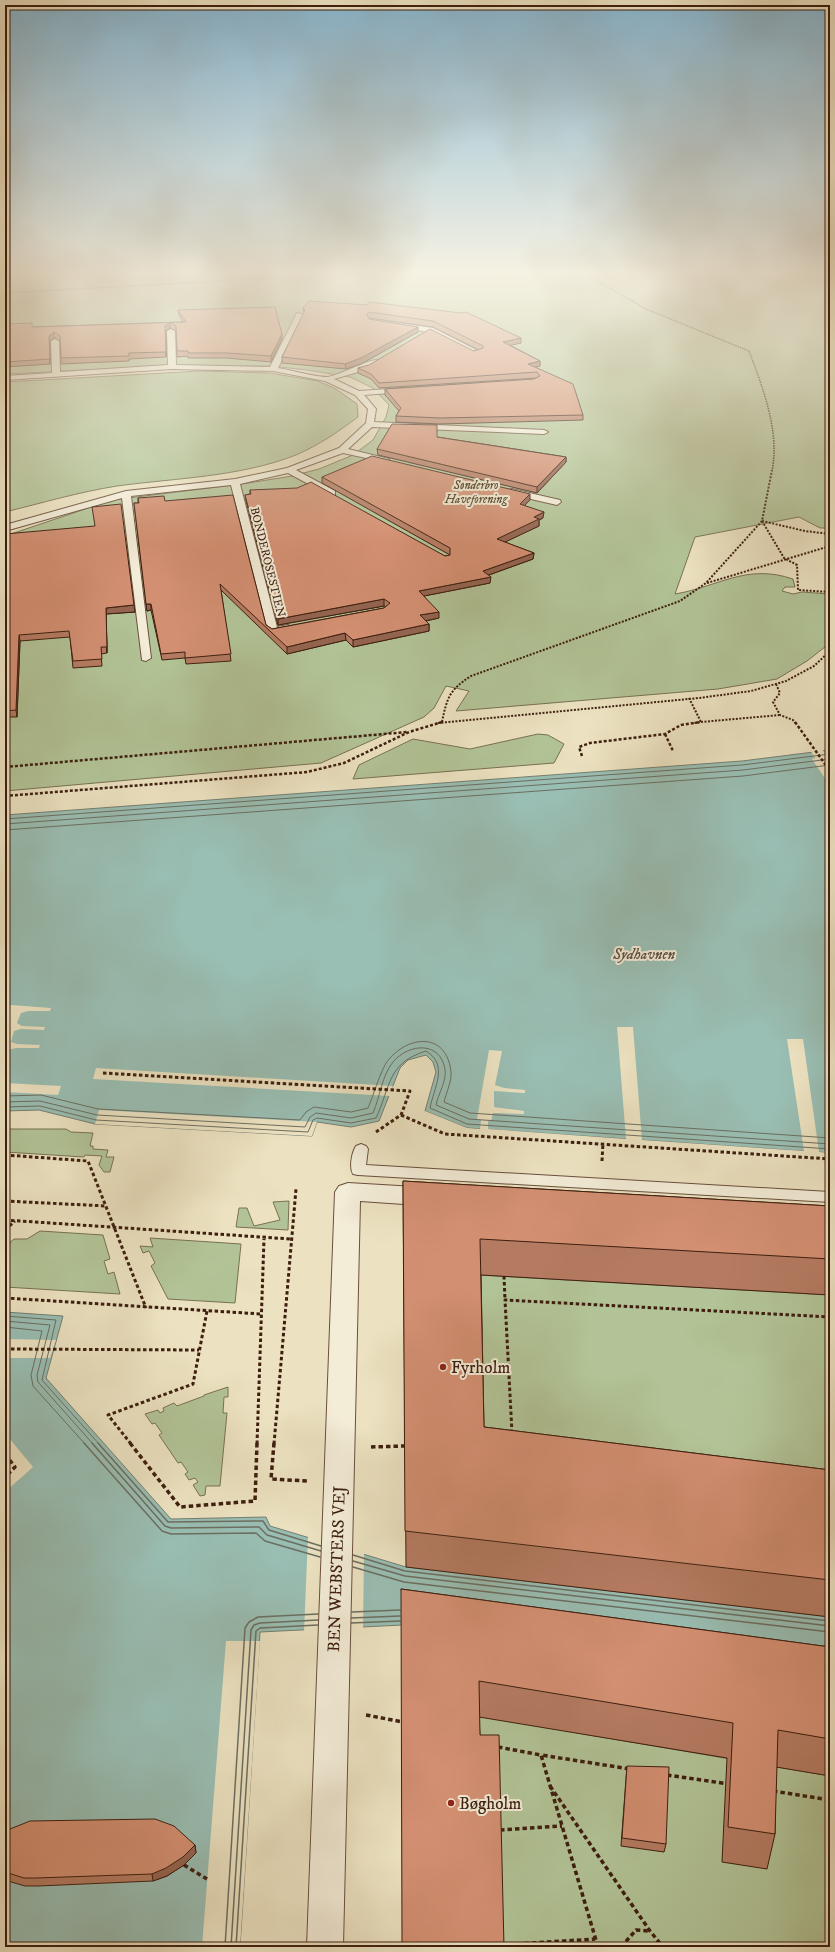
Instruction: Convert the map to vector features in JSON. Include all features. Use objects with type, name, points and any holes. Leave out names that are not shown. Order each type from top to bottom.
[{"type":"street","name":"BEN WEBSTERS VEJ","points":[[325,1947],[348,1192],[539,1203]]},
{"type":"lane","points":[[56,362],[56,374]]},
{"type":"lane","points":[[172,362],[172,367]]},
{"type":"lane","points":[[273,369],[276,362]]},
{"type":"lane","points":[[327,379],[365,367],[373,362]]},
{"type":"lane","points":[[5,378],[172,367],[273,369],[327,379],[358,393],[372,409],[370,424],[342,450],[290,470],[235,482],[126,494],[5,528]]},
{"type":"lane","points":[[358,393],[412,390]]},
{"type":"lane","points":[[370,424],[544,432]]},
{"type":"lane","points":[[342,450],[396,463]]},
{"type":"lane","points":[[290,470],[337,496]]},
{"type":"lane","name":"BONDEROSESTIEN","points":[[235,482],[273,631],[295,627]]},
{"type":"lane","points":[[503,489],[557,502]]},
{"type":"lane","points":[[126,494],[146,658]]},
{"type":"lane","points":[[361,1149],[358,1170],[830,1197]]},
{"type":"path","points":[[442,722],[447,699],[453,687],[471,676],[680,601],[706,583],[762,521],[775,457],[767,399],[753,362]]},
{"type":"path","points":[[762,521],[805,531],[830,534]]},
{"type":"path","points":[[762,521],[784,558],[797,565],[798,590],[830,592]]},
{"type":"path","points":[[706,583],[784,558],[830,546]]},
{"type":"path","points":[[5,796],[307,772],[344,764],[409,732],[442,722],[751,691],[786,681],[814,666],[830,651]]},
{"type":"path","points":[[776,684],[780,693],[773,702],[780,715]]},
{"type":"path","points":[[690,698],[701,722]]},
{"type":"path","points":[[582,756],[579,747],[590,743],[665,734],[681,725],[701,722],[780,715],[793,720],[830,771]]},
{"type":"path","points":[[5,767],[409,732]]},
{"type":"path","points":[[665,734],[673,752]]},
{"type":"path","points":[[103,1073],[410,1091],[401,1115],[378,1130],[361,1149]]},
{"type":"path","points":[[401,1115],[444,1134],[830,1159]]},
{"type":"path","points":[[5,1155],[88,1161],[146,1308]]},
{"type":"path","points":[[296,1189],[272,1479],[339,1484]]},
{"type":"path","points":[[5,1201],[106,1206]]},
{"type":"path","points":[[5,1220],[264,1239],[291,1239]]},
{"type":"path","points":[[5,1230],[15,1221]]},
{"type":"path","points":[[207,1311],[193,1384],[108,1415],[180,1507],[255,1502],[264,1239]]},
{"type":"path","points":[[504,1276],[512,1435]]},
{"type":"path","points":[[5,1298],[261,1314]]},
{"type":"path","points":[[505,1300],[830,1317]]},
{"type":"path","points":[[5,1349],[200,1350]]},
{"type":"path","points":[[5,1454],[15,1467],[5,1477]]},
{"type":"path","points":[[494,1746],[635,1770]]},
{"type":"path","points":[[541,1755],[598,1947]]},
{"type":"path","points":[[658,1773],[736,1786]]},
{"type":"path","points":[[549,1784],[650,1931],[663,1947]]},
{"type":"path","points":[[768,1791],[830,1800]]},
{"type":"path","points":[[500,1830],[562,1826]]},
{"type":"path","points":[[184,1865],[207,1879]]},
{"type":"path","points":[[621,1947],[622,1944],[636,1930],[650,1931]]},
{"type":"path","points":[[501,1945],[595,1939]]},
{"type":"green space","name":"Sønderbro Haveforening","points":[[5,362],[830,362],[830,528],[820,528],[799,517],[695,537],[675,594],[746,575],[776,575],[793,579],[795,587],[785,587],[782,591],[793,594],[802,592],[830,594],[830,643],[807,661],[777,679],[718,689],[456,711],[469,691],[446,686],[434,708],[424,717],[321,763],[5,791],[5,536],[112,500],[242,484],[292,476],[319,469],[353,455],[373,440],[386,417],[389,405],[373,388],[350,377],[271,366],[166,366],[5,374]]},
{"type":"green space","points":[[200,371],[269,373],[318,381],[336,389],[357,404],[358,417],[313,447],[296,455],[253,468],[208,476],[103,488],[5,512],[5,382]]},
{"type":"green space","points":[[538,734],[548,735],[564,744],[554,763],[353,779],[359,765],[413,739],[470,749]]},
{"type":"green space","points":[[5,1129],[66,1129],[71,1132],[93,1133],[90,1146],[93,1146],[93,1149],[108,1150],[106,1157],[114,1157],[110,1172],[104,1172],[99,1165],[102,1156],[85,1155],[84,1157],[5,1152]]},
{"type":"green space","points":[[289,1201],[288,1230],[236,1227],[239,1208],[247,1208],[254,1226],[280,1220],[273,1202]]},
{"type":"green space","points":[[40,1231],[103,1235],[110,1259],[104,1261],[108,1274],[114,1272],[120,1294],[5,1287],[5,1247],[14,1239],[27,1239]]},
{"type":"green space","points":[[150,1238],[241,1244],[235,1303],[168,1299],[151,1266],[155,1263],[149,1251],[143,1253],[140,1246],[153,1247]]},
{"type":"green space","points":[[479,1275],[830,1295],[830,1507],[482,1440]]},
{"type":"green space","points":[[228,1387],[228,1397],[224,1397],[223,1413],[227,1413],[220,1486],[206,1486],[205,1495],[200,1496],[193,1485],[198,1482],[195,1478],[189,1480],[185,1474],[188,1472],[181,1462],[178,1463],[159,1435],[162,1433],[155,1423],[152,1424],[145,1414],[158,1410],[160,1413],[164,1411],[163,1408],[174,1403],[177,1406]]},
{"type":"green space","points":[[478,1716],[830,1776],[830,1947],[501,1947],[479,1770]]},
{"type":"water","name":"Sydhavnen","points":[[830,750],[830,1153],[467,1128],[425,1111],[436,1072],[433,1062],[426,1055],[408,1060],[400,1068],[379,1121],[351,1127],[317,1122],[312,1136],[95,1124],[39,1110],[5,1111],[5,815],[742,761]]},
{"type":"water","points":[[5,1312],[63,1316],[46,1378],[171,1519],[266,1517],[270,1526],[406,1567],[830,1617],[830,1683],[402,1625],[260,1632],[240,1947],[5,1947]]},
{"type":"pier","points":[[822,749],[827,757],[830,757],[830,780],[826,780],[812,759],[815,758],[810,750]]},
{"type":"pier","points":[[11,1005],[51,1008],[50,1011],[28,1011],[21,1013],[17,1023],[22,1026],[45,1027],[44,1030],[21,1029],[14,1031],[11,1042],[17,1044],[40,1045],[39,1048],[16,1048],[8,1050],[5,1060],[5,1022],[8,1012],[5,1010],[5,1006]]},
{"type":"pier","points":[[617,1027],[633,1027],[642,1140],[804,1151],[787,1039],[803,1039],[819,1152],[830,1153],[830,1155],[466,1130],[424,1113],[425,1111],[467,1128],[480,1129],[481,1120],[477,1119],[489,1050],[502,1051],[495,1085],[504,1088],[525,1090],[525,1093],[494,1091],[494,1107],[524,1111],[524,1114],[493,1113],[491,1121],[488,1121],[488,1129],[626,1139]]},
{"type":"pier","points":[[96,1068],[393,1086],[390,1096],[93,1079]]},
{"type":"pier","points":[[5,1083],[61,1086],[58,1095],[5,1092]]},
{"type":"pier","points":[[99,1110],[317,1122],[312,1136],[95,1124]]},
{"type":"pier","points":[[5,1339],[56,1340],[50,1358],[5,1358]]},
{"type":"pier","points":[[5,1433],[33,1467],[5,1492]]},
{"type":"pier","points":[[308,1536],[364,1553],[363,1629],[304,1632]]},
{"type":"pier","points":[[226,1641],[260,1641],[240,1947],[202,1947]]},
{"type":"building","points":[[328,362],[350,362],[345,364]]},
{"type":"building","points":[[374,362],[536,362],[528,364],[573,384],[583,415],[440,418],[396,416],[401,408],[385,389],[534,379],[540,376],[537,372],[379,383],[371,374],[358,368]]},
{"type":"building","points":[[392,424],[437,425],[437,437],[566,457],[537,487],[377,449]]},
{"type":"building","points":[[372,456],[530,494],[520,504],[544,512],[534,517],[539,519],[497,539],[534,553],[483,571],[491,577],[419,591],[439,612],[420,615],[429,624],[353,640],[345,633],[287,647],[220,584],[231,654],[185,658],[185,652],[161,654],[151,604],[146,604],[134,503],[139,503],[138,498],[164,496],[165,501],[233,495],[266,625],[272,629],[384,608],[390,603],[384,599],[278,619],[245,495],[251,494],[250,490],[297,488],[311,482],[445,556],[450,555],[450,548],[322,477]]},
{"type":"building","points":[[121,504],[134,605],[106,608],[107,647],[101,647],[102,659],[73,661],[69,631],[19,635],[16,710],[5,711],[5,534],[95,526],[92,507]]},
{"type":"building","name":"Fyrholm","points":[[403,1181],[830,1206],[830,1259],[480,1239],[484,1427],[830,1470],[830,1580],[405,1531]]},
{"type":"building","name":"Bøgholm","points":[[401,1589],[830,1647],[830,1739],[778,1730],[775,1834],[728,1827],[733,1723],[479,1681],[480,1735],[499,1735],[504,1947],[402,1947]]},
{"type":"building","points":[[627,1766],[669,1767],[666,1844],[622,1838]]},
{"type":"building","points":[[155,1819],[174,1826],[195,1845],[183,1857],[166,1868],[152,1874],[24,1878],[5,1872],[5,1831],[30,1821]]},
{"type":"building","points":[[32,1946],[53,1947],[21,1947]]},
{"type":"place","name":"Fyrholm","points":[[443,1367]]},
{"type":"place","name":"Bøgholm","points":[[451,1803]]}]
